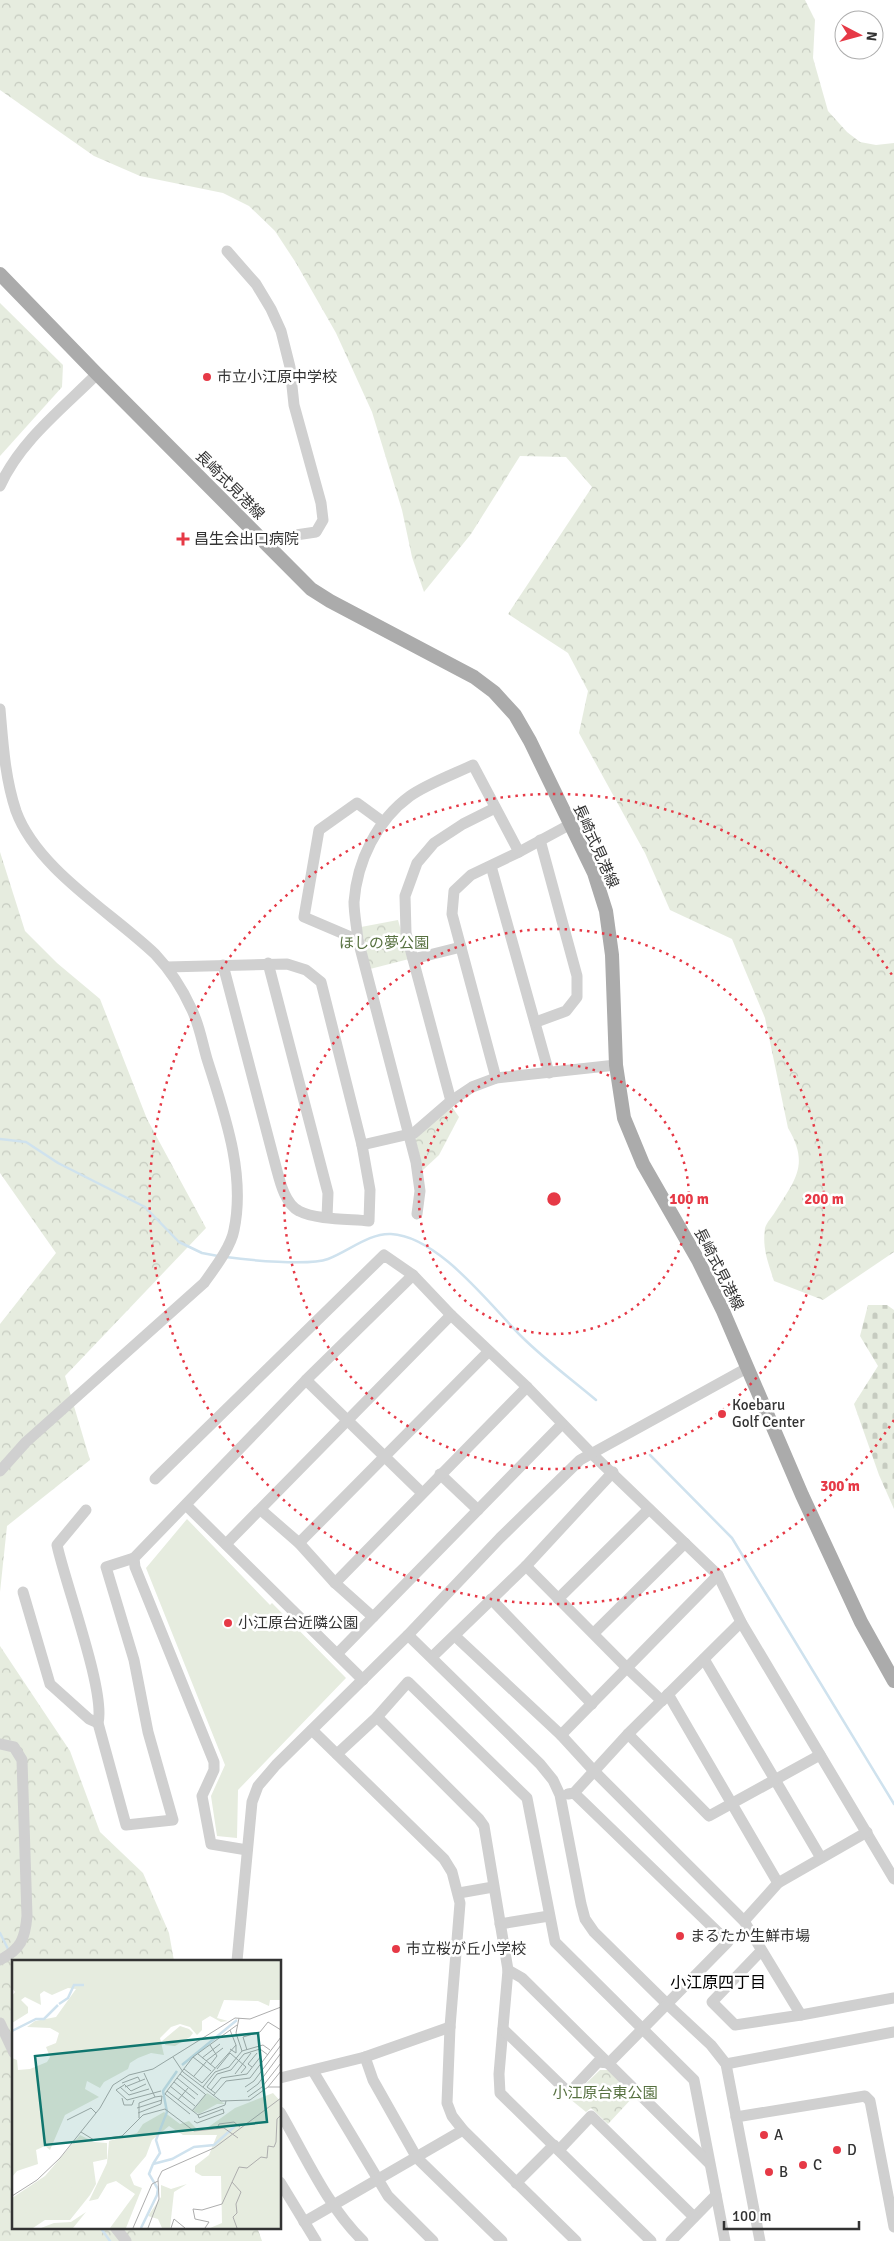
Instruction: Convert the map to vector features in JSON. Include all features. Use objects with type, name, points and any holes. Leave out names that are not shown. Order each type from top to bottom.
[{"type":"main road","name":"長崎式見港線","points":[[0,274],[311,589],[330,602],[474,677],[494,692],[515,715],[594,873],[606,910],[612,955],[616,1065],[624,1118],[643,1164],[698,1260],[723,1311],[802,1496],[861,1622],[894,1681]]},
{"type":"street","points":[[226,251],[256,284],[271,309],[281,331],[290,367],[294,405],[321,503],[323,520],[316,532],[262,540]]},
{"type":"street","points":[[0,486],[7,470],[30,441],[97,374]]},
{"type":"street","points":[[0,710],[9,784],[24,829],[46,860],[138,938],[167,967],[192,1010],[220,1104],[236,1170],[238,1195],[234,1233],[216,1266],[204,1283],[26,1442],[0,1471]]},
{"type":"street","points":[[417,1214],[420,1190],[416,1162],[358,940],[354,903],[359,872],[369,846],[383,822],[411,796],[473,765],[519,852]]},
{"type":"street","points":[[358,940],[304,917],[319,830],[357,803],[383,822]]},
{"type":"street","points":[[451,1101],[406,933],[405,896],[416,863],[434,843],[462,824],[495,808]]},
{"type":"street","points":[[496,1078],[452,914],[454,891],[471,875],[569,825]]},
{"type":"street","points":[[536,1022],[566,1011],[576,997],[577,976],[540,840]]},
{"type":"street","points":[[491,866],[536,1022],[548,1073]]},
{"type":"street","points":[[413,959],[461,947]]},
{"type":"street","points":[[167,967],[268,963],[287,964],[306,970],[321,982],[362,1145],[370,1190],[369,1221],[326,1217],[298,1211],[290,1203],[282,1187],[223,965]]},
{"type":"street","points":[[268,963],[328,1193],[326,1217]]},
{"type":"street","points":[[362,1145],[414,1133],[451,1101],[472,1087],[496,1078],[616,1065]]},
{"type":"street","points":[[155,1479],[384,1255],[413,1275],[488,1352],[527,1387],[591,1454],[613,1472],[718,1575],[741,1622],[894,1879]]},
{"type":"street","points":[[86,1510],[57,1545],[63,1572],[94,1677],[100,1715],[98,1723],[126,1825],[173,1820],[148,1732],[134,1660],[106,1567],[134,1558],[306,1380],[413,1275]]},
{"type":"street","points":[[226,1544],[451,1315]]},
{"type":"street","points":[[299,1543],[488,1352]]},
{"type":"street","points":[[237,1960],[252,1802],[258,1786],[276,1765],[408,1635],[500,1538],[580,1460],[747,1368]]},
{"type":"street","points":[[306,1380],[422,1492]]},
{"type":"street","points":[[335,1583],[422,1492],[527,1387]]},
{"type":"street","points":[[337,1654],[562,1424]]},
{"type":"street","points":[[432,1657],[526,1566],[613,1472]]},
{"type":"street","points":[[440,1474],[478,1510]]},
{"type":"street","points":[[186,1506],[362,1680]]},
{"type":"street","points":[[558,1599],[649,1509]]},
{"type":"street","points":[[260,1510],[299,1543],[335,1583],[373,1617]]},
{"type":"street","points":[[594,1633],[685,1542]]},
{"type":"street","points":[[134,1558],[135,1567],[214,1762],[214,1770],[202,1796],[211,1844],[247,1850]]},
{"type":"street","points":[[526,1566],[627,1668],[665,1697],[733,1805],[778,1883]]},
{"type":"street","points":[[561,1735],[718,1575]]},
{"type":"street","points":[[23,1592],[50,1684],[72,1702],[89,1720],[98,1723]]},
{"type":"street","points":[[491,1599],[592,1704]]},
{"type":"street","points":[[560,1794],[574,1793],[628,1734],[741,1622]]},
{"type":"street","points":[[408,1635],[540,1764],[553,1780],[560,1794],[581,1904],[586,1919],[594,1932],[711,2045],[726,2064],[760,2241]]},
{"type":"street","points":[[455,1636],[561,1735],[594,1771],[744,1921],[801,2015]]},
{"type":"street","points":[[704,1659],[821,1858]]},
{"type":"street","points":[[337,1754],[377,1717],[408,1682],[526,1798],[555,1942],[694,2080],[725,2241]]},
{"type":"street","points":[[377,1717],[484,1826],[508,1970],[499,2074],[500,2093],[651,2241]]},
{"type":"street","points":[[312,1730],[444,1859],[452,1872],[459,1893],[460,1903],[450,2026],[447,2103],[452,2116],[463,2130],[576,2241]]},
{"type":"street","points":[[628,1734],[709,1816],[733,1805],[820,1755]]},
{"type":"street","points":[[0,1744],[14,1747],[22,1760],[27,1916],[23,1940],[13,1953],[0,1960]]},
{"type":"street","points":[[503,2029],[569,2092],[598,2062],[609,2063],[728,1942],[574,1793]]},
{"type":"street","points":[[744,1921],[778,1883],[867,1832]]},
{"type":"street","points":[[459,1893],[494,1887]]},
{"type":"street","points":[[500,1924],[549,1916]]},
{"type":"street","points":[[761,1951],[712,2002],[735,2025],[894,1998]]},
{"type":"street","points":[[508,1970],[522,1978],[709,2163]]},
{"type":"street","points":[[0,2023],[12,2049]]},
{"type":"street","points":[[281,2078],[365,2057],[450,2026]]},
{"type":"street","points":[[726,2064],[894,2032]]},
{"type":"street","points":[[365,2057],[373,2080],[417,2158],[502,2241]]},
{"type":"street","points":[[313,2071],[388,2196],[433,2241]]},
{"type":"street","points":[[736,2117],[865,2096],[870,2101],[894,2227]]},
{"type":"street","points":[[281,2114],[334,2205],[352,2231],[363,2241]]},
{"type":"street","points":[[516,2183],[591,2116],[694,2217]]},
{"type":"street","points":[[304,2222],[463,2130]]},
{"type":"street","points":[[281,2184],[316,2241]]},
{"type":"street","points":[[672,2241],[716,2195]]},
{"type":"street","points":[[116,2228],[126,2241]]},
{"type":"green space","points":[[0,0],[805,0],[815,20],[813,58],[828,111],[847,132],[860,142],[876,145],[894,143],[894,1252],[823,1300],[774,1281],[766,1255],[764,1242],[765,1228],[794,1181],[799,1162],[798,1152],[788,1128],[765,1018],[732,939],[670,910],[645,853],[579,733],[588,691],[568,653],[508,614],[592,487],[566,457],[520,456],[471,534],[424,592],[412,557],[402,510],[372,412],[336,333],[296,263],[275,231],[249,206],[223,193],[140,176],[94,156],[0,90]]},
{"type":"green space","points":[[0,303],[63,365],[62,387],[0,456]]},
{"type":"green space","points":[[0,852],[25,931],[57,963],[100,999],[147,1119],[206,1228],[65,1376],[90,1460],[7,1526],[0,1592],[0,1324],[56,1253],[0,1173]]},
{"type":"green space","name":"ほしの夢公園","points":[[398,920],[409,959],[370,969],[361,927]]},
{"type":"green space","points":[[452,1107],[459,1117],[439,1155],[423,1170],[415,1138]]},
{"type":"green space","points":[[868,1305],[887,1305],[894,1310],[894,1509],[879,1475],[854,1404],[878,1366],[860,1336]]},
{"type":"green space","name":"小江原台近隣公園","points":[[187,1519],[270,1605],[272,1603],[346,1678],[238,1790],[237,1838],[217,1836],[211,1796],[225,1765],[146,1568]]},
{"type":"green space","points":[[0,1646],[70,1751],[100,1832],[143,1873],[169,1933],[174,1960],[12,1960],[12,2228],[257,2228],[262,2241],[0,2241]]},
{"type":"green space","name":"小江原台東公園","points":[[600,2070],[609,2070],[634,2096],[608,2124],[591,2108],[586,2112],[570,2099]]},
{"type":"waterway","points":[[0,1139],[26,1142],[58,1163],[145,1207],[179,1242],[202,1253],[218,1256]]},
{"type":"waterway","points":[[226,1257],[278,1262],[319,1261],[336,1256],[375,1236],[391,1234],[409,1238],[427,1246],[445,1259],[548,1361],[596,1400]]},
{"type":"waterway","points":[[650,1455],[732,1538],[894,1804]]},
{"type":"waterway","points":[[0,1933],[9,1951]]},
{"type":"waterway","points":[[101,2228],[110,2241]]},
{"type":"place","name":"市立小江原中学校","points":[[207,377]]},
{"type":"place","name":"昌生会出口病院","points":[[183,539]]},
{"type":"place","name":"Koebaru Golf Center","points":[[722,1414]]},
{"type":"place","name":"小江原台近隣公園","points":[[228,1623]]},
{"type":"place","name":"まるたか生鮮市場","points":[[680,1936]]},
{"type":"place","name":"市立桜が丘小学校","points":[[396,1949]]},
{"type":"place","name":"A","points":[[764,2135]]},
{"type":"place","name":"D","points":[[837,2150]]},
{"type":"place","name":"C","points":[[803,2165]]},
{"type":"place","name":"B","points":[[769,2172]]},
{"type":"district","name":"小江原四丁目","points":[[718,1983]]}]
